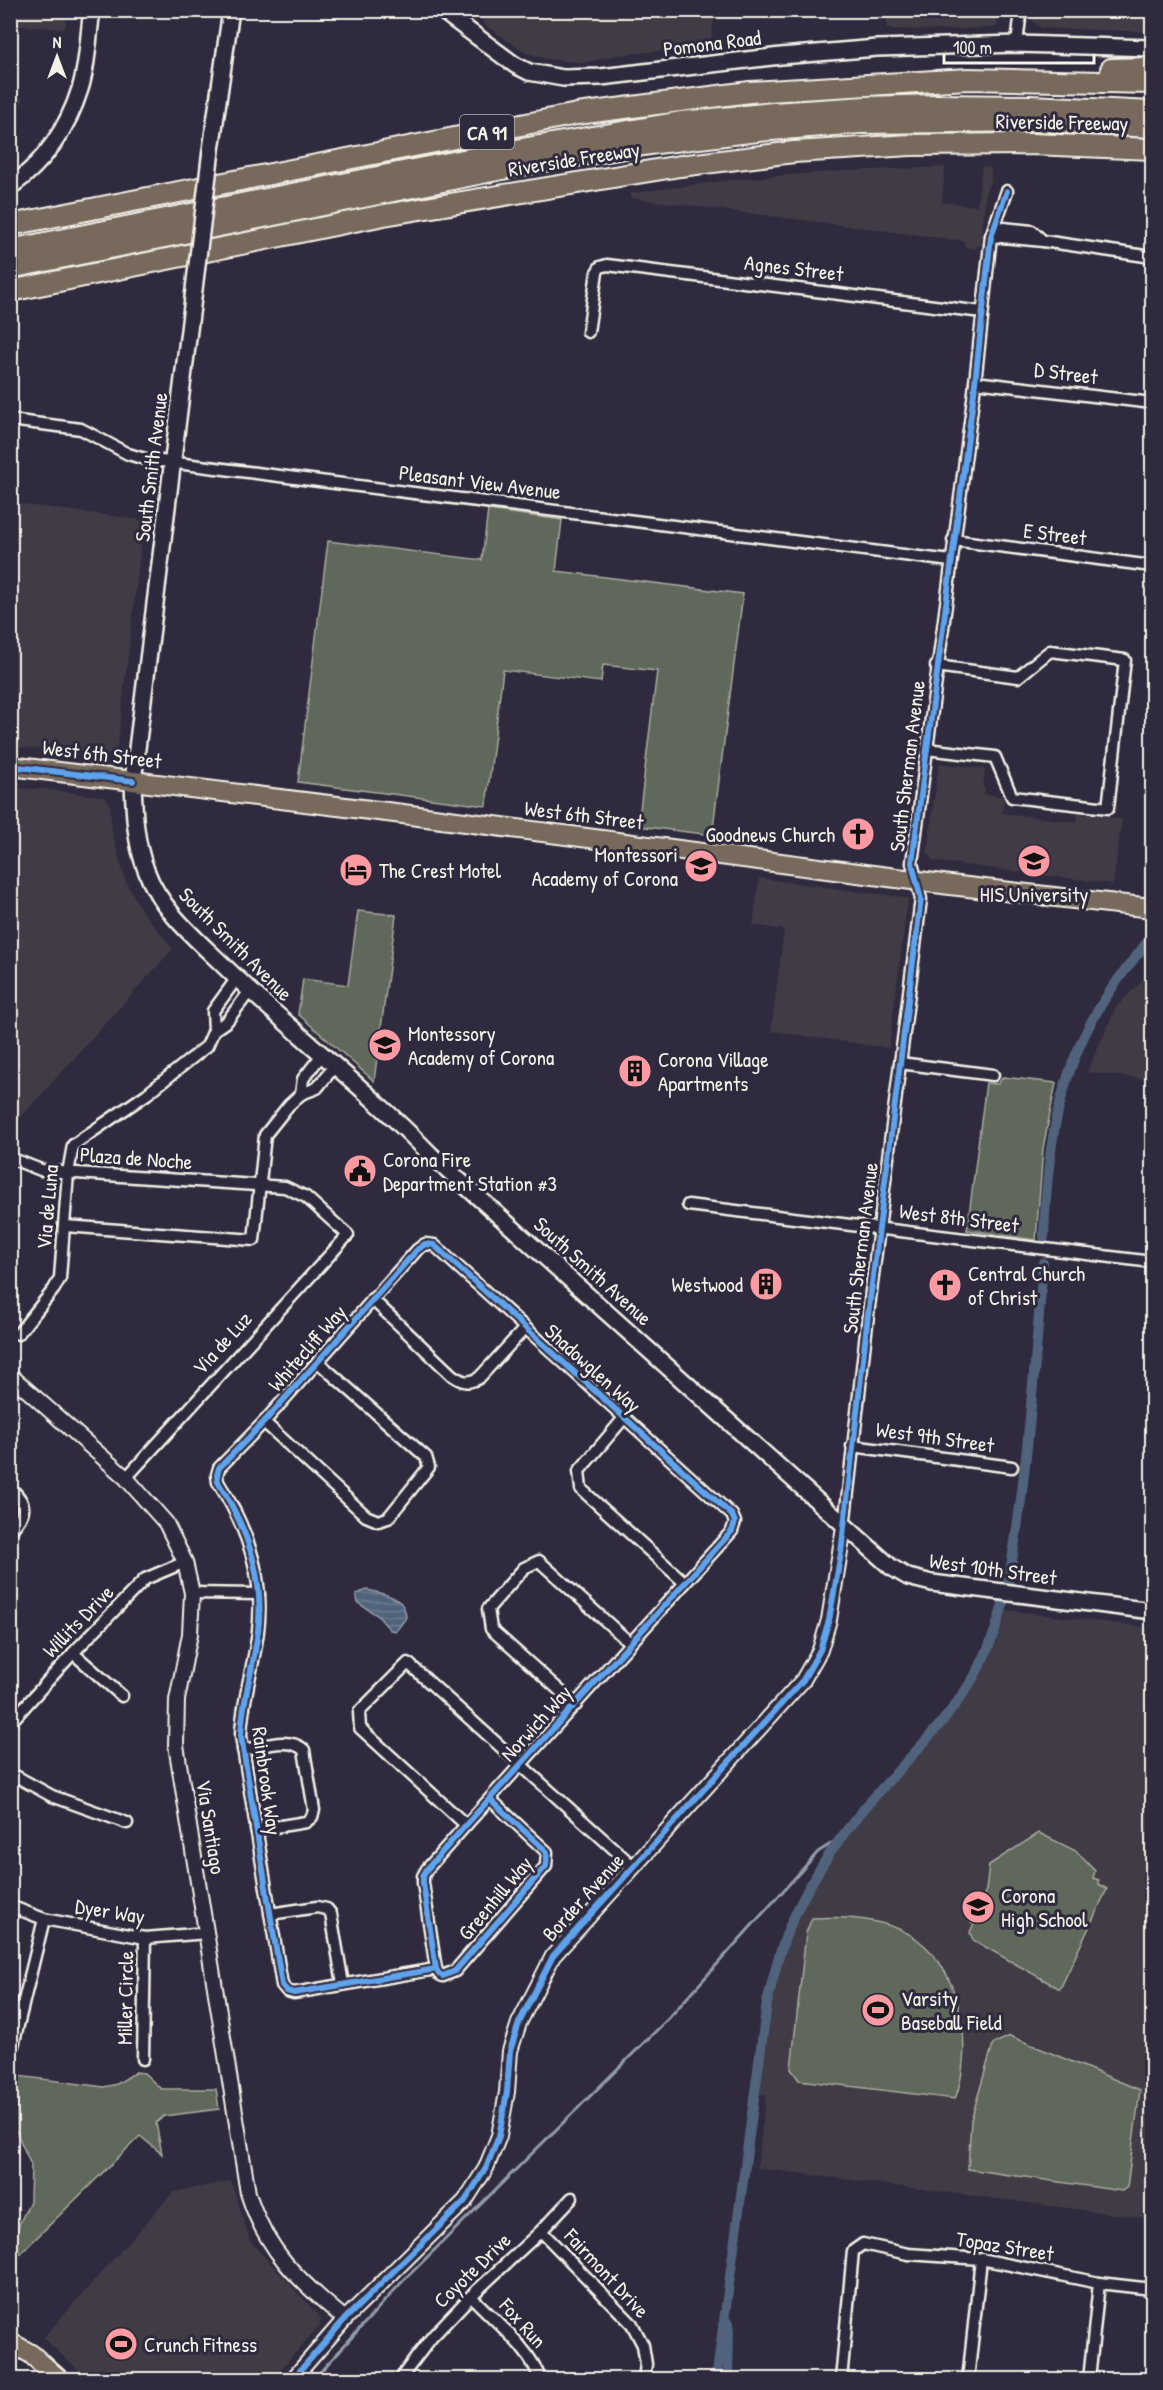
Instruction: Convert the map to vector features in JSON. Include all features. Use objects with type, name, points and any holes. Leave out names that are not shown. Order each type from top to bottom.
[{"type":"highway","points":[[968,79],[1057,71],[1152,68]]},
{"type":"highway","name":"Riverside Freeway","points":[[10,225],[577,114],[750,92],[968,79],[1152,83]]},
{"type":"highway","points":[[10,250],[504,152],[681,123],[773,113],[928,105],[1031,106],[1152,112]]},
{"type":"highway","points":[[10,268],[527,164],[657,143],[758,131],[860,123],[1045,121],[1152,127]]},
{"type":"highway","name":"Riverside Freeway","points":[[10,291],[384,215],[703,163],[794,152],[911,145],[1032,144],[1152,149]]},
{"type":"main road","points":[[10,187],[22,179],[45,155],[66,124],[81,87],[92,10]]},
{"type":"main road","name":"South Smith Avenue","points":[[231,10],[211,150],[133,781],[136,832],[146,872],[177,920],[250,992],[396,1120],[431,1155],[844,1527]]},
{"type":"main road","name":"Pomona Road","points":[[451,13],[515,65],[530,72],[563,78],[602,77],[781,56],[877,48],[1017,44],[1152,48]]},
{"type":"main road","name":"West 6th Street","points":[[10,766],[916,881],[1152,908]]},
{"type":"main road","name":"West 10th Street","points":[[844,1527],[891,1568],[908,1577],[932,1583],[1152,1608]]},
{"type":"main road","points":[[10,2342],[30,2354],[60,2379]]},
{"type":"street","points":[[1017,44],[1021,10]]},
{"type":"street","name":"South Sherman Avenue","points":[[844,1527],[852,1446],[921,900],[912,863],[936,666],[993,231],[1007,191]]},
{"type":"street","points":[[993,231],[1032,231],[1043,241],[1152,257]]},
{"type":"street","name":"Agnes Street","points":[[588,332],[596,277],[600,267],[607,265],[982,312]]},
{"type":"street","name":"D Street","points":[[975,382],[1152,403]]},
{"type":"street","name":"Pleasant View Avenue","points":[[10,420],[81,429],[133,456],[172,462],[951,561]]},
{"type":"street","name":"E Street","points":[[954,540],[1152,566]]},
{"type":"street","points":[[926,749],[994,757],[1012,797],[1108,808],[1125,660],[1050,651],[1018,677],[936,666]]},
{"type":"street","name":"Via de Luna","points":[[18,1334],[54,1289],[60,1278],[68,1173],[73,1144],[147,1094],[207,1046],[214,1030],[213,1011],[237,978]]},
{"type":"street","name":"Via de Luna","points":[[214,1030],[227,1021],[250,992]]},
{"type":"street","points":[[302,1094],[303,1079],[321,1056]]},
{"type":"street","points":[[900,1064],[993,1076]]},
{"type":"street","points":[[65,1226],[254,1240],[265,1135],[289,1105],[302,1094],[316,1088],[334,1067]]},
{"type":"street","name":"Plaza de Noche","points":[[10,1158],[41,1170],[68,1173],[285,1187],[306,1197],[348,1235]]},
{"type":"street","name":"West 8th Street","points":[[688,1205],[1152,1262]]},
{"type":"street","name":"Via de Luz","points":[[126,1478],[348,1235]]},
{"type":"street","name":"Whitecliff Way","points":[[217,1475],[219,1468],[264,1422],[372,1299],[425,1244]]},
{"type":"street","name":"Shadowglen Way","points":[[425,1244],[434,1245],[732,1515],[735,1522]]},
{"type":"street","points":[[372,1299],[462,1382],[472,1382],[479,1378],[525,1328]]},
{"type":"street","points":[[264,1422],[366,1516],[378,1521],[388,1518],[429,1467],[426,1457],[318,1362]]},
{"type":"street","name":"Via Santiago","points":[[10,1375],[126,1478],[166,1522],[185,1562],[192,1593],[190,1634],[177,1700],[176,1745],[248,2193],[256,2217],[273,2247],[293,2273],[345,2319]]},
{"type":"street","points":[[624,1418],[579,1471],[581,1489],[685,1583]]},
{"type":"street","name":"West 9th Street","points":[[852,1446],[1012,1467]]},
{"type":"street","name":"Rainbrook Way","points":[[217,1475],[218,1482],[243,1530],[251,1553],[259,1594],[258,1630],[242,1722],[243,1750],[282,1985],[287,1991]]},
{"type":"street","points":[[10,1488],[20,1497],[24,1507],[21,1520],[10,1531]]},
{"type":"street","name":"Norwich Way","points":[[436,1969],[423,1876],[466,1825],[732,1531],[735,1522]]},
{"type":"street","name":"Border Avenue","points":[[292,2379],[345,2319],[465,2201],[486,2168],[499,2136],[507,2092],[510,2051],[519,2023],[553,1956],[803,1680],[820,1650],[829,1620],[844,1527]]},
{"type":"street","points":[[576,1704],[491,1629],[488,1609],[524,1568],[538,1561],[630,1643]]},
{"type":"street","name":"Willits Drive","points":[[10,1723],[73,1653],[145,1579],[185,1562]]},
{"type":"street","points":[[192,1593],[259,1594]]},
{"type":"street","points":[[73,1653],[122,1696]]},
{"type":"street","points":[[466,1825],[360,1728],[359,1712],[408,1663],[634,1867]]},
{"type":"street","points":[[243,1750],[289,1742],[297,1744],[304,1750],[314,1810],[312,1817],[306,1822],[256,1830]]},
{"type":"street","points":[[10,1773],[52,1796],[127,1822]]},
{"type":"street","name":"Greenhill Way","points":[[287,1991],[294,1992],[436,1969],[443,1977],[454,1971],[546,1866],[547,1852],[490,1799]]},
{"type":"street","name":"Dyer Way","points":[[10,1906],[44,1919],[145,1938],[207,1933]]},
{"type":"street","points":[[270,1914],[317,1907],[327,1909],[331,1914],[343,1984]]},
{"type":"street","points":[[10,2058],[44,1919]]},
{"type":"street","name":"Miller Circle","points":[[143,2059],[145,1938]]},
{"type":"street","name":"Coyote Drive","points":[[404,2378],[432,2337],[471,2296],[573,2198]]},
{"type":"street","name":"Fairmont Drive","points":[[541,2231],[632,2324],[642,2345],[646,2364],[644,2379]]},
{"type":"street","name":"Topaz Street","points":[[841,2379],[853,2251],[863,2244],[908,2254],[981,2259],[1099,2283],[1152,2289]]},
{"type":"street","points":[[968,2379],[981,2259]]},
{"type":"street","points":[[1089,2379],[1099,2283]]},
{"type":"street","name":"Fox Run","points":[[471,2296],[527,2355],[537,2369],[540,2379]]},
{"type":"shaded area","points":[[481,10],[715,11],[710,46],[619,55],[583,63],[546,59],[526,53],[483,24]]},
{"type":"shaded area","points":[[888,10],[999,11],[997,27],[949,30],[886,29]]},
{"type":"shaded area","points":[[10,11],[68,11],[65,29],[11,25]]},
{"type":"shaded area","points":[[1034,11],[1152,11],[1152,32],[1041,28],[1033,21]]},
{"type":"shaded area","points":[[10,96],[24,98],[11,132]]},
{"type":"shaded area","points":[[982,166],[991,168],[991,181],[986,190],[981,246],[977,246],[976,249],[964,247],[964,241],[630,198],[631,193],[739,179],[841,171],[945,167],[942,202],[977,206]]},
{"type":"shaded area","points":[[11,503],[144,520],[118,741],[116,750],[110,755],[11,747]]},
{"type":"shaded area","points":[[939,763],[985,769],[984,794],[1004,797],[1002,813],[1077,822],[1078,813],[1122,819],[1113,884],[933,861],[927,852]]},
{"type":"shaded area","points":[[11,788],[44,789],[106,797],[110,804],[112,831],[125,880],[142,911],[173,949],[11,1128]]},
{"type":"shaded area","points":[[759,878],[908,898],[889,1048],[771,1031],[784,930],[753,925]]},
{"type":"shaded area","points":[[1152,971],[1152,1080],[1087,1072],[1116,1007]]},
{"type":"shaded area","name":"Corona High School","points":[[1007,1610],[1152,1628],[1152,2219],[757,2168],[766,2095],[759,2094],[770,2009],[779,1971],[797,1918],[841,1842],[864,1812],[959,1708],[972,1689],[984,1670],[997,1641]]},
{"type":"shaded area","points":[[231,2181],[250,2241],[321,2318],[320,2325],[272,2379],[88,2379],[43,2338],[173,2192]]},
{"type":"green space","points":[[488,510],[562,520],[556,571],[743,594],[712,835],[638,826],[657,671],[603,665],[601,682],[503,670],[486,806],[298,782],[328,541],[482,560]]},
{"type":"green space","points":[[358,911],[396,915],[374,1081],[298,1014],[303,979],[348,985]]},
{"type":"green space","points":[[1003,1077],[1056,1083],[1043,1148],[1036,1240],[967,1230],[986,1083],[998,1084]]},
{"type":"green space","points":[[1039,1833],[1076,1851],[1095,1871],[1093,1878],[1099,1880],[1099,1884],[1107,1889],[1060,1989],[973,1940],[970,1932],[974,1924],[971,1923],[986,1890],[989,1865]]},
{"type":"green space","name":"Varsity Baseball Field","points":[[812,1918],[865,1920],[888,1925],[926,1946],[940,1963],[952,1985],[963,2034],[963,2067],[955,2099],[799,2080],[791,2069],[806,1933]]},
{"type":"green space","points":[[1010,2036],[1140,2090],[1127,2187],[1122,2191],[968,2169],[971,2120],[993,2044]]},
{"type":"green space","points":[[136,2072],[144,2073],[161,2089],[216,2089],[219,2109],[164,2116],[156,2123],[162,2154],[140,2136],[13,2261],[11,2268],[11,2242],[30,2201],[31,2165],[16,2131],[11,2128],[11,2075],[104,2087],[117,2084]]},
{"type":"water","points":[[367,1590],[393,1598],[402,1605],[406,1618],[396,1631],[390,1630],[377,1615],[358,1603],[356,1594]]},
{"type":"waterway","points":[[1044,1237],[1052,1140],[1067,1079],[1092,1020],[1115,984],[1152,936]]},
{"type":"waterway","points":[[716,2380],[767,2003],[778,1961],[799,1906],[833,1849],[863,1810],[926,1741],[969,1686],[997,1626],[1012,1563],[1025,1469],[1043,1263]]},
{"type":"waterway","points":[[313,2380],[401,2283],[668,2019],[818,1852],[843,1836]]},
{"type":"waterway","points":[[728,2380],[729,2323]]},
{"type":"cycle path","points":[[292,2380],[345,2319],[465,2201],[486,2168],[499,2136],[507,2092],[510,2051],[519,2023],[553,1956],[803,1680],[820,1650],[829,1620],[841,1553],[868,1315],[921,899],[912,863],[974,392],[991,236],[1007,191]]},
{"type":"cycle path","points":[[10,766],[133,781]]},
{"type":"cycle path","points":[[436,1969],[423,1883],[423,1876],[427,1869],[466,1825],[732,1531],[735,1522],[732,1515],[434,1245],[425,1244],[417,1250],[264,1422],[219,1468],[217,1475],[218,1482],[245,1535],[256,1572],[259,1592],[258,1631],[241,1736],[282,1985],[287,1991],[294,1993],[436,1969],[443,1976],[455,1971],[546,1866],[547,1852],[490,1799]]},
{"type":"place","name":"Goodnews Church","points":[[858,834]]},
{"type":"place","name":"HIS University","points":[[1034,861]]},
{"type":"place","name":"Montessori Academy of Corona","points":[[701,866]]},
{"type":"place","name":"The Crest Motel","points":[[356,870]]},
{"type":"place","name":"Montessory Academy of Corona","points":[[385,1045]]},
{"type":"place","name":"Corona Village Apartments","points":[[635,1071]]},
{"type":"place","name":"Corona Fire Department Station #3","points":[[360,1171]]},
{"type":"place","name":"Westwood","points":[[766,1284]]},
{"type":"place","name":"Central Church of Christ","points":[[945,1285]]},
{"type":"place","name":"Corona High School","points":[[978,1907]]},
{"type":"place","name":"Varsity Baseball Field","points":[[878,2010]]},
{"type":"place","name":"Crunch Fitness","points":[[121,2344]]}]
